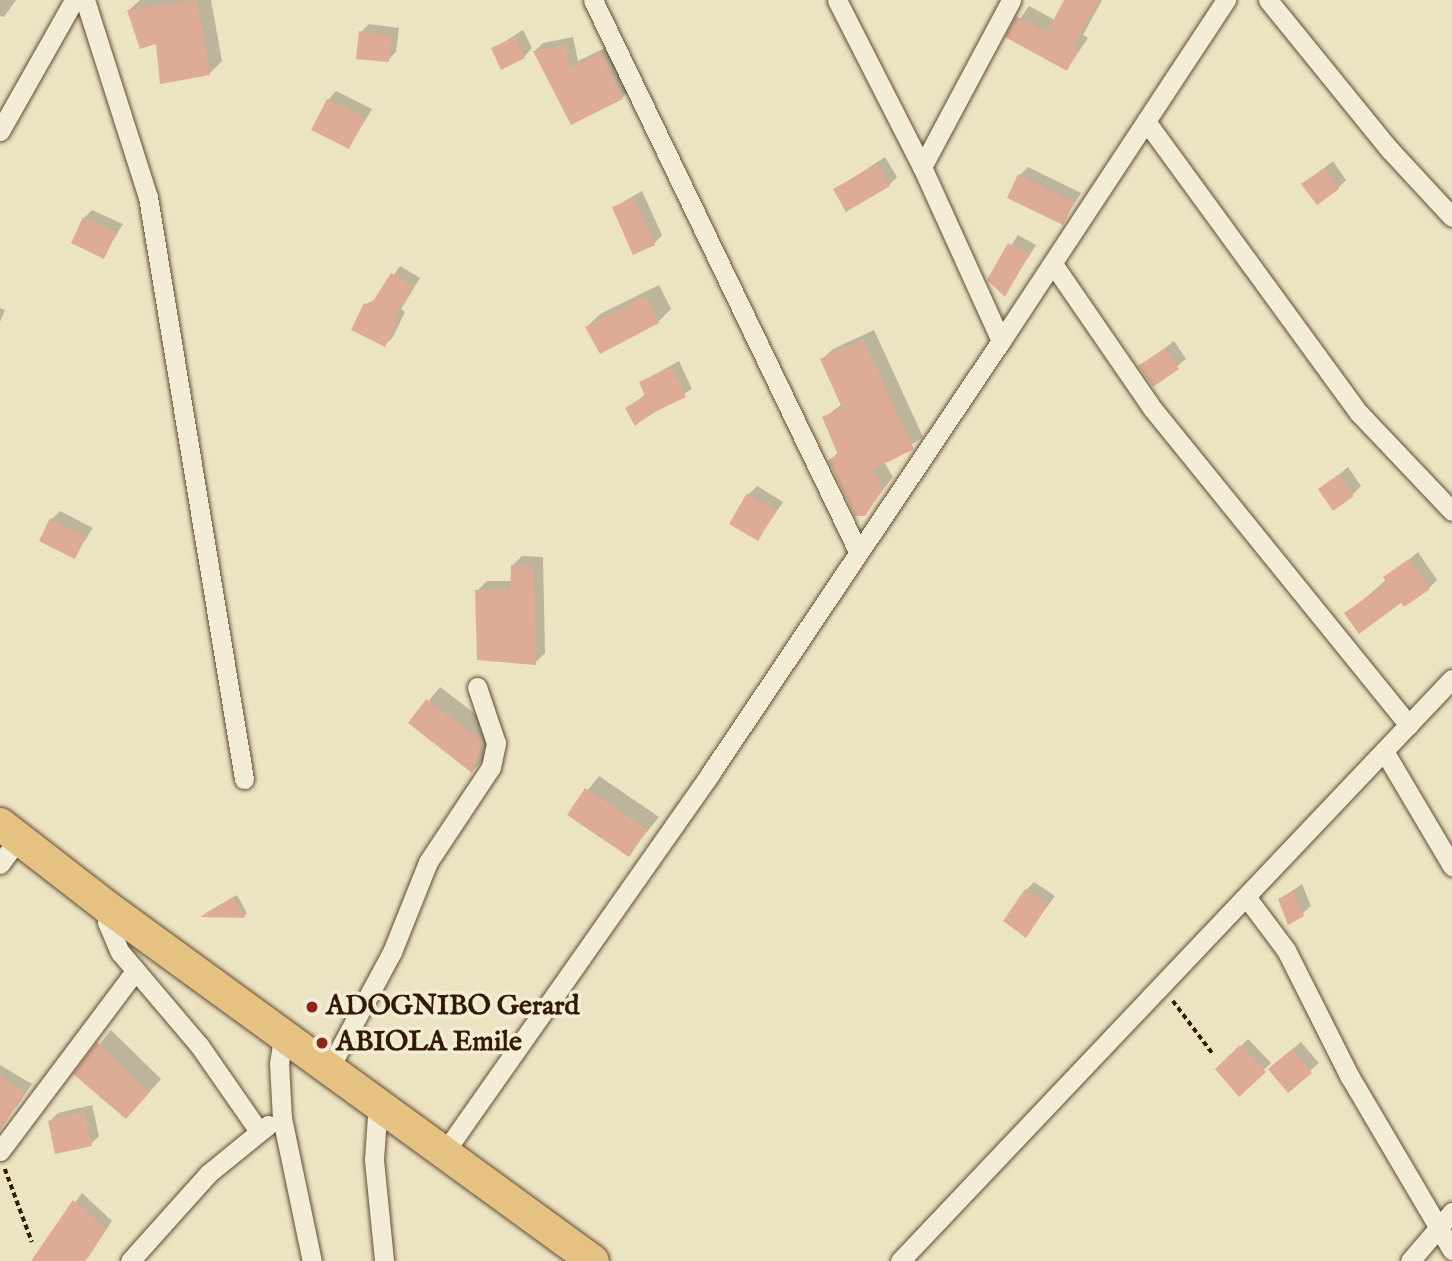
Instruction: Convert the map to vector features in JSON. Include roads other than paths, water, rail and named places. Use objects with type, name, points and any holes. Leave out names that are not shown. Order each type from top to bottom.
[{"type":"main road","points":[[10,831],[107,907],[284,1031],[593,1261]]},
{"type":"street","points":[[0,131],[74,0]]},
{"type":"street","points":[[85,0],[148,197],[244,779]]},
{"type":"street","points":[[593,0],[858,551]]},
{"type":"street","points":[[837,0],[922,167],[1001,341]]},
{"type":"street","points":[[922,167],[1011,0]]},
{"type":"street","points":[[446,1150],[710,774],[1147,124],[1226,0]]},
{"type":"street","points":[[1268,0],[1390,150],[1452,217]]},
{"type":"street","points":[[1147,124],[1359,413],[1452,511]]},
{"type":"street","points":[[1053,264],[1152,408],[1409,725]]},
{"type":"street","points":[[900,1261],[1163,988],[1452,679]]},
{"type":"street","points":[[330,1067],[392,952],[428,862],[491,767],[496,743],[477,687]]},
{"type":"street","points":[[1384,751],[1452,866]]},
{"type":"street","points":[[0,864],[10,831]]},
{"type":"street","points":[[1247,898],[1286,950],[1350,1077],[1452,1250]]},
{"type":"street","points":[[107,907],[112,937],[135,971],[199,1045],[258,1130]]},
{"type":"street","points":[[1,1156],[135,971]]},
{"type":"street","points":[[284,1031],[279,1063],[282,1118],[312,1261]]},
{"type":"street","points":[[378,1101],[374,1160],[384,1261]]},
{"type":"street","points":[[130,1261],[174,1208],[258,1130],[282,1118]]},
{"type":"street","points":[[1410,1261],[1452,1212]]},
{"type":"place","name":"ADOGNIBO Gerard","points":[[312,1007]]},
{"type":"place","name":"ABIOLA Emile","points":[[322,1043]]}]
